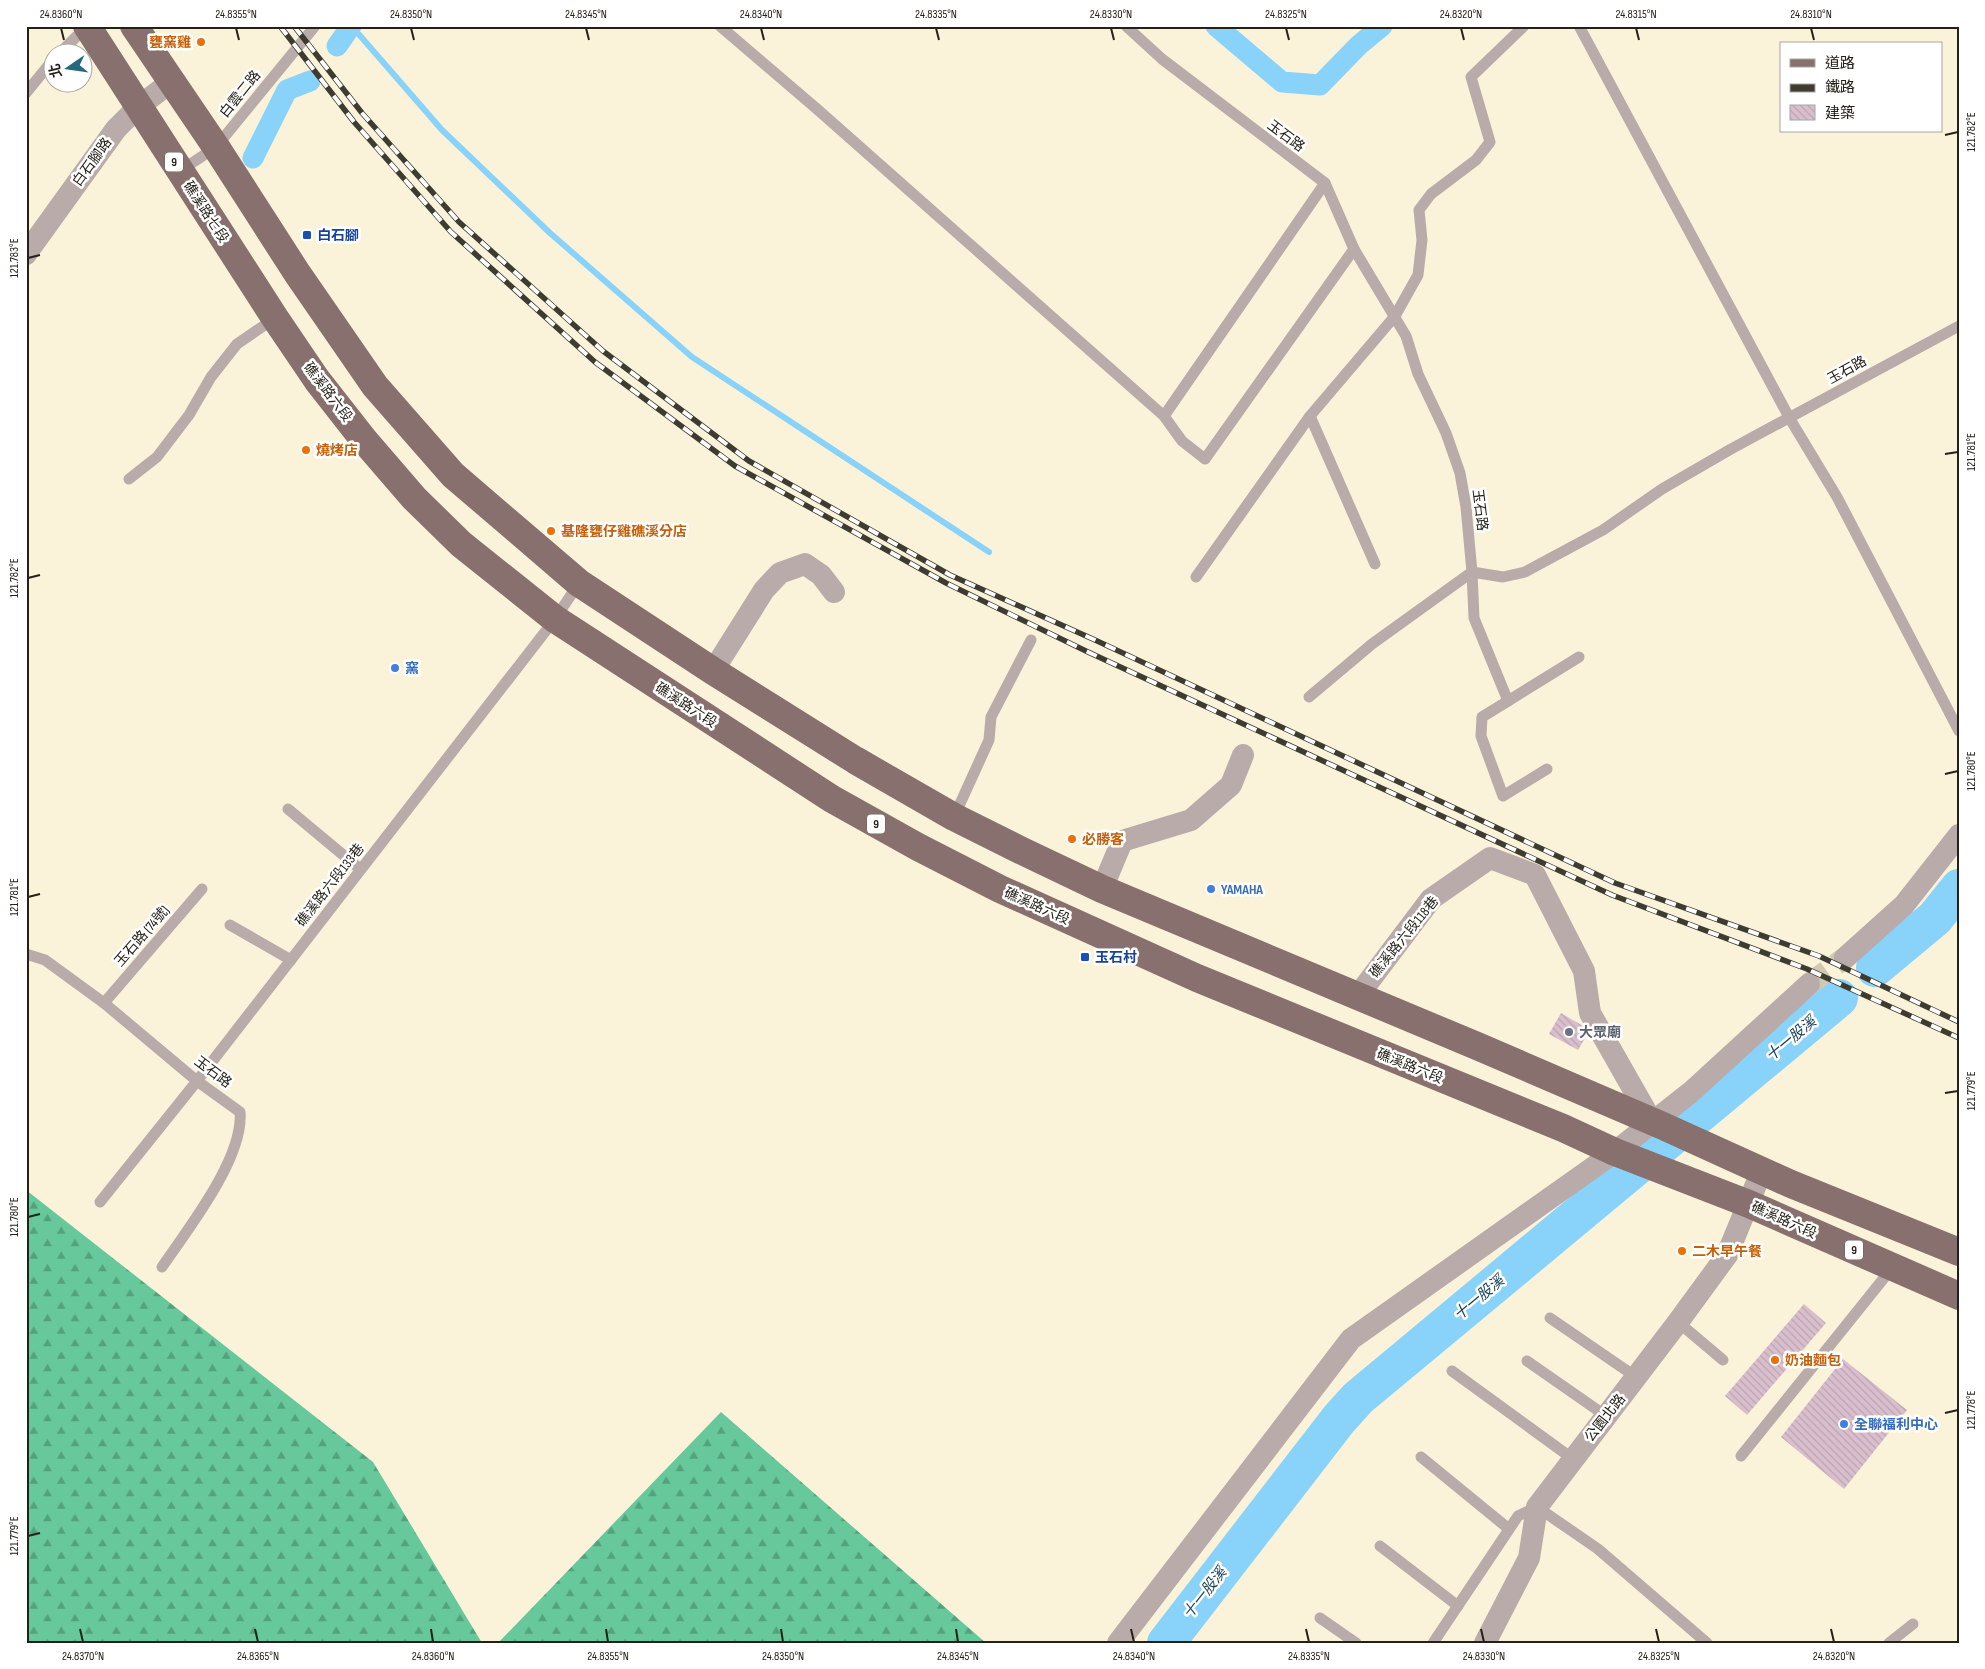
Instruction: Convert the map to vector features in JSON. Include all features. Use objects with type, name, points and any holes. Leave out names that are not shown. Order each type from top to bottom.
[{"type":"main road","name":"礁溪路七段","points":[[87,26],[268,307]]},
{"type":"main road","points":[[134,26],[216,147],[297,273],[375,386],[453,475],[579,583],[855,760],[954,817],[1102,889],[1959,1252]]},
{"type":"main road","name":"礁溪路六段","points":[[268,307],[317,380],[364,440],[414,498],[461,544],[555,620],[832,798],[918,848],[1000,889],[1197,978],[1563,1128],[1620,1154],[1749,1204],[1959,1296]]},
{"type":"street","name":"白石腳路","points":[[26,254],[116,130],[138,107],[171,82]]},
{"type":"street","points":[[714,671],[764,590],[780,573],[805,564],[821,574],[834,592]]},
{"type":"street","points":[[1102,889],[1122,842],[1191,820],[1231,785],[1243,755]]},
{"type":"street","points":[[1845,958],[1904,905],[1959,835]]},
{"type":"street","name":"礁溪路六段118巷","points":[[1357,997],[1432,898],[1490,858],[1535,875],[1584,971],[1590,1014],[1658,1124]]},
{"type":"street","points":[[1118,1643],[1351,1339],[1620,1154],[1658,1124],[1809,984]]},
{"type":"street","name":"公園北路","points":[[1485,1643],[1529,1558],[1537,1507],[1727,1255],[1762,1170]]},
{"type":"lane","points":[[71,42],[87,26]]},
{"type":"lane","name":"白雲二路","points":[[180,171],[216,147],[315,26]]},
{"type":"lane","points":[[720,26],[817,109],[1164,416],[1182,441],[1205,459],[1354,249]]},
{"type":"lane","name":"玉石路","points":[[1126,26],[1162,59],[1325,183],[1354,249],[1406,336],[1418,374],[1446,433],[1460,473],[1466,507],[1472,572],[1503,577],[1525,572],[1603,530],[1662,489],[1731,449],[1790,419],[1959,326]]},
{"type":"lane","points":[[1196,577],[1310,416],[1395,316],[1418,275],[1422,240],[1419,210],[1431,194],[1476,160],[1490,142],[1471,77],[1524,26]]},
{"type":"lane","points":[[1579,26],[1790,419],[1837,497],[1959,732]]},
{"type":"lane","points":[[26,93],[42,73]]},
{"type":"lane","points":[[1164,416],[1325,183]]},
{"type":"lane","points":[[129,479],[157,457],[189,415],[211,377],[268,307]]},
{"type":"lane","points":[[1310,416],[1375,564]]},
{"type":"lane","points":[[1308,697],[1372,644],[1472,572]]},
{"type":"lane","points":[[1472,572],[1474,618],[1508,701]]},
{"type":"lane","name":"礁溪路六段133巷","points":[[100,1202],[197,1081],[555,620],[579,583]]},
{"type":"lane","points":[[954,817],[989,740],[991,717],[1031,640]]},
{"type":"lane","points":[[1547,769],[1503,796],[1481,736],[1482,717],[1579,657]]},
{"type":"lane","points":[[288,809],[360,869]]},
{"type":"lane","name":"玉石路 (74號)","points":[[104,1003],[202,889]]},
{"type":"lane","points":[[230,925],[291,960]]},
{"type":"lane","name":"玉石路","points":[[26,954],[45,960],[104,1003],[197,1081],[240,1112],[241,1125],[227,1165],[209,1199],[162,1267]]},
{"type":"lane","points":[[1741,1456],[1892,1268]]},
{"type":"lane","points":[[1550,1318],[1636,1377]]},
{"type":"lane","points":[[1678,1322],[1723,1360]]},
{"type":"lane","points":[[1527,1360],[1606,1416]]},
{"type":"lane","points":[[1452,1371],[1573,1459]]},
{"type":"lane","points":[[1421,1457],[1510,1529]]},
{"type":"lane","points":[[1433,1643],[1518,1516],[1537,1507],[1598,1549],[1707,1643]]},
{"type":"lane","points":[[1380,1546],[1458,1606]]},
{"type":"lane","points":[[1320,1618],[1356,1643]]},
{"type":"lane","points":[[1889,1643],[1913,1624]]},
{"type":"green space","points":[[26,1190],[373,1462],[482,1643],[26,1643]]},
{"type":"green space","points":[[721,1412],[986,1643],[498,1643]]},
{"type":"building","name":"大眾廟","points":[[1561,1013],[1590,1030],[1578,1050],[1549,1034]]},
{"type":"building","name":"奶油麵包","points":[[1804,1304],[1826,1323],[1747,1415],[1725,1396]]},
{"type":"building","name":"全聯福利中心","points":[[1843,1359],[1907,1410],[1844,1489],[1781,1437]]},
{"type":"waterway","points":[[337,46],[351,26]]},
{"type":"waterway","points":[[349,28],[356,31],[359,26]]},
{"type":"waterway","points":[[1216,26],[1282,82],[1320,85],[1359,45],[1382,26]]},
{"type":"waterway","points":[[356,31],[442,130],[550,233],[692,357],[989,552]]},
{"type":"waterway","points":[[253,158],[287,90],[310,81]]},
{"type":"waterway","name":"十一股溪","points":[[1875,968],[1935,918],[1959,888]]},
{"type":"waterway","name":"十一股溪","points":[[1166,1643],[1339,1419],[1358,1398],[1839,998]]},
{"type":"tunnel","points":[[1809,984],[1845,958]]},
{"type":"railway","points":[[280,26],[354,122],[451,232],[595,362],[735,466],[946,583],[1088,652],[1612,895],[1807,969],[1959,1038]]},
{"type":"railway","points":[[294,26],[362,113],[459,222],[603,351],[749,461],[950,575],[1095,640],[1615,883],[1819,956],[1959,1022]]},
{"type":"place","name":"甕窯雞","points":[[201,42]]},
{"type":"place","name":"白石腳","points":[[307,235]]},
{"type":"place","name":"燒烤店","points":[[306,450]]},
{"type":"place","name":"基隆甕仔雞礁溪分店","points":[[551,531]]},
{"type":"place","name":"窯","points":[[395,668]]},
{"type":"place","name":"必勝客","points":[[1072,839]]},
{"type":"place","name":"YAMAHA","points":[[1211,889]]},
{"type":"place","name":"玉石村","points":[[1085,957]]},
{"type":"place","name":"大眾廟","points":[[1569,1032]]},
{"type":"place","name":"二木早午餐","points":[[1682,1251]]},
{"type":"place","name":"奶油麵包","points":[[1775,1360]]},
{"type":"place","name":"全聯福利中心","points":[[1844,1424]]}]
